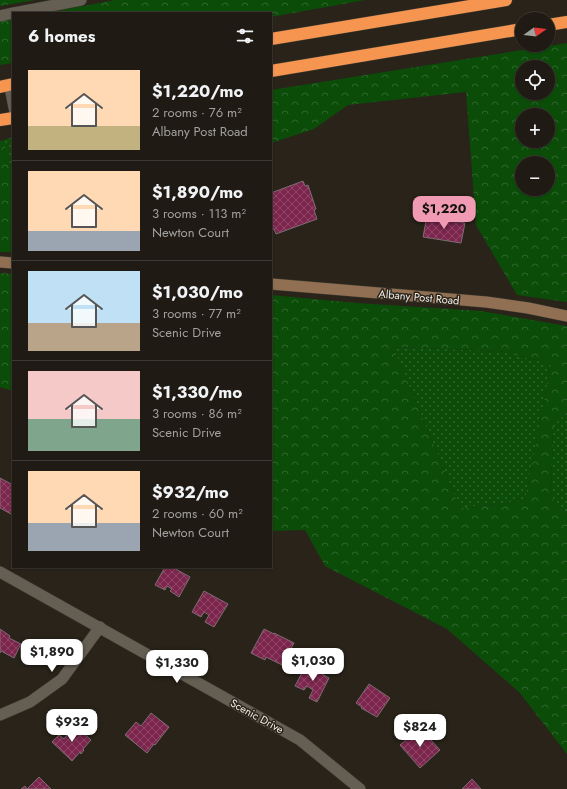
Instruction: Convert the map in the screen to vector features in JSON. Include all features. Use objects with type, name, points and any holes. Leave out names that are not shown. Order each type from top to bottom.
[{"type":"highway","points":[[272,39],[506,0]]},
{"type":"highway","points":[[555,24],[567,22]]},
{"type":"highway","points":[[272,71],[515,30]]},
{"type":"highway","points":[[0,120],[12,118]]},
{"type":"main road","points":[[0,262],[12,263]]},
{"type":"main road","name":"Albany Post Road","points":[[272,284],[486,302],[528,308],[567,316]]},
{"type":"street","points":[[19,12],[81,0]]},
{"type":"street","points":[[0,16],[12,13]]},
{"type":"street","name":"Scenic Drive","points":[[0,572],[300,740],[360,789]]},
{"type":"street","points":[[0,715],[30,702],[62,679],[100,628]]},
{"type":"lane","points":[[7,86],[12,106]]},
{"type":"green space","points":[[0,0],[36,0],[0,6]]},
{"type":"green space","points":[[115,0],[365,0],[272,17],[272,12],[51,12]]},
{"type":"green space","points":[[12,19],[12,63],[0,65],[0,21]]},
{"type":"green space","points":[[567,43],[567,302],[517,295],[476,225],[466,92],[348,105],[314,129],[272,143],[272,90],[515,51],[555,52],[555,45]]},
{"type":"green space","points":[[12,137],[12,166],[10,166],[4,140]]},
{"type":"green space","points":[[4,140],[10,166],[12,166],[12,252],[0,252],[0,141]]},
{"type":"green space","points":[[0,273],[12,274],[12,391],[0,387]]},
{"type":"green space","points":[[272,295],[357,303],[481,311],[567,326],[567,412],[553,425],[551,498],[567,515],[567,754],[519,692],[447,629],[325,566],[305,530],[272,531]],"holes":[[[393,347],[500,351],[551,364],[525,501],[460,508]]]},
{"type":"green space","points":[[393,347],[500,351],[551,364],[525,501],[460,508]]},
{"type":"green space","points":[[567,412],[567,515],[551,498],[553,425]]},
{"type":"building","points":[[303,181],[305,186],[308,185],[316,209],[314,210],[317,219],[276,234],[274,229],[272,229],[272,193]]},
{"type":"building","points":[[427,216],[465,223],[461,243],[423,237]]},
{"type":"building","points":[[0,478],[12,484],[12,512],[11,514],[0,508]]},
{"type":"building","points":[[164,568],[174,568],[190,577],[179,597],[170,591],[172,589],[167,586],[165,590],[155,585]]},
{"type":"building","points":[[204,591],[228,604],[214,627],[205,622],[209,615],[204,612],[201,617],[192,612]]},
{"type":"building","points":[[0,629],[10,636],[9,638],[21,644],[14,658],[1,651],[0,653]]},
{"type":"building","points":[[264,629],[294,643],[282,665],[266,657],[265,660],[251,653]]},
{"type":"building","points":[[306,665],[329,678],[317,702],[309,698],[313,690],[307,686],[304,690],[295,686]]},
{"type":"building","points":[[369,684],[390,698],[377,717],[361,708],[362,707],[356,703]]},
{"type":"building","points":[[151,713],[169,727],[147,753],[125,735],[136,722],[141,726]]},
{"type":"building","points":[[74,725],[91,740],[83,749],[84,750],[81,754],[80,752],[72,761],[52,742],[59,735],[64,739]]},
{"type":"building","points":[[420,728],[440,750],[420,768],[400,745]]},
{"type":"building","points":[[39,777],[51,789],[27,789]]},
{"type":"building","points":[[472,779],[481,789],[462,789]]}]
